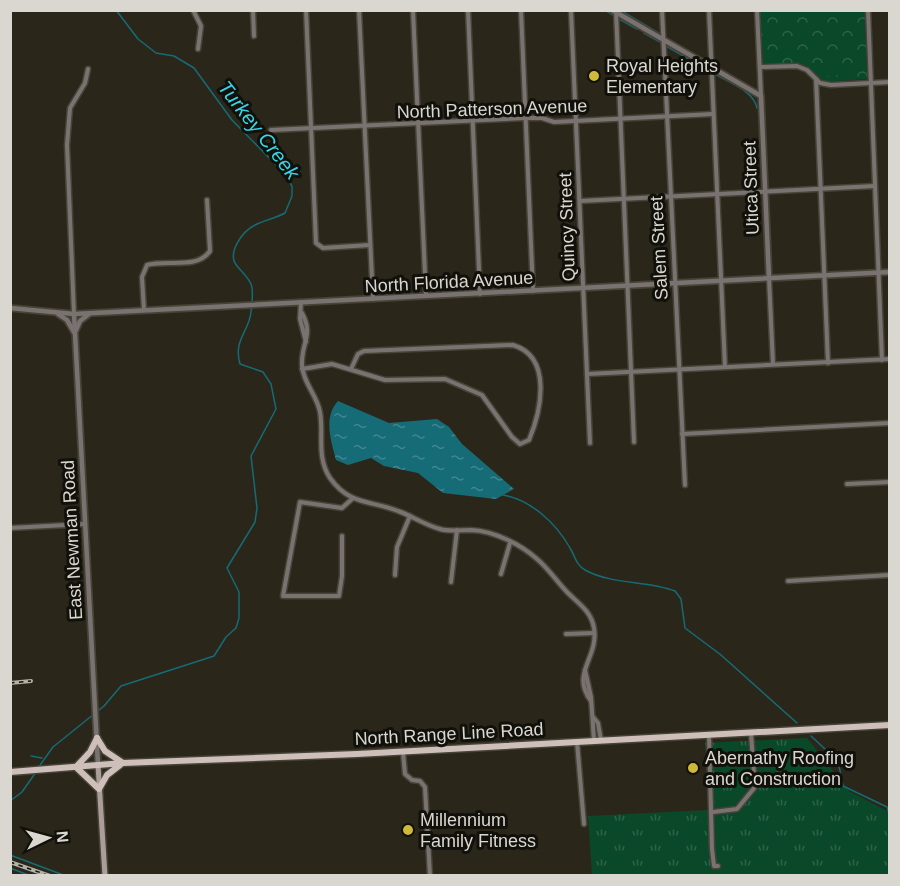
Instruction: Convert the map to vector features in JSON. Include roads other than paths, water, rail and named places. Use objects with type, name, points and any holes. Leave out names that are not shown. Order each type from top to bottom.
[{"type":"main road","name":"North Range Line Road","points":[[10,772],[123,763],[403,752],[890,725]]},
{"type":"main road","points":[[96,734],[105,751],[123,763],[111,771],[99,789]]},
{"type":"main road","points":[[96,734],[90,752],[76,767],[99,789]]},
{"type":"main road","points":[[98,765],[105,876]]},
{"type":"street","points":[[193,10],[201,26],[198,49]]},
{"type":"street","points":[[253,10],[254,36]]},
{"type":"street","points":[[306,10],[316,243],[323,248],[370,245]]},
{"type":"street","points":[[359,10],[373,299]]},
{"type":"street","points":[[413,10],[426,296]]},
{"type":"street","points":[[468,10],[480,294]]},
{"type":"street","points":[[521,10],[533,291]]},
{"type":"street","name":"Quincy Street","points":[[571,10],[590,443]]},
{"type":"street","name":"Salem Street","points":[[662,10],[685,485]]},
{"type":"street","points":[[709,10],[725,367]]},
{"type":"street","name":"Utica Street","points":[[757,10],[773,364]]},
{"type":"street","points":[[868,10],[882,360]]},
{"type":"street","points":[[615,11],[711,69],[761,96]]},
{"type":"street","points":[[615,11],[634,442]]},
{"type":"street","points":[[760,68],[797,66],[816,79],[831,85],[890,82]]},
{"type":"street","points":[[74,314],[67,145],[70,108],[85,83],[88,69]]},
{"type":"street","points":[[816,79],[828,363]]},
{"type":"street","name":"North Patterson Avenue","points":[[271,130],[525,118],[576,121],[713,114]]},
{"type":"street","points":[[580,201],[875,186]]},
{"type":"street","points":[[144,310],[144,268],[151,263],[194,262],[206,257],[210,251],[207,200]]},
{"type":"street","name":"North Florida Avenue","points":[[10,308],[74,314],[890,272]]},
{"type":"street","points":[[301,302],[302,313],[308,327],[302,369],[320,410],[323,462],[330,478],[352,499],[410,516],[442,530],[489,532],[537,559],[567,592],[584,605],[591,618],[594,645],[582,683],[591,701],[598,742]]},
{"type":"street","points":[[56,313],[70,324],[75,338]]},
{"type":"street","points":[[75,338],[80,321],[91,313]]},
{"type":"street","name":"East Newman Road","points":[[74,314],[98,765]]},
{"type":"street","points":[[302,369],[332,364],[385,380],[433,377],[454,382],[482,395],[512,438],[524,443],[529,440],[537,416],[540,381],[534,360],[520,347],[505,345],[364,351],[358,354],[351,369]]},
{"type":"street","points":[[587,374],[890,359]]},
{"type":"street","points":[[682,434],[890,423]]},
{"type":"street","points":[[847,484],[890,482]]},
{"type":"street","points":[[342,536],[342,576],[339,596],[283,596],[300,502],[342,508],[352,499]]},
{"type":"street","points":[[395,575],[395,554],[410,516]]},
{"type":"street","points":[[10,528],[85,524]]},
{"type":"street","points":[[451,582],[457,530]]},
{"type":"street","points":[[501,574],[510,543]]},
{"type":"street","points":[[788,580],[890,576]]},
{"type":"street","points":[[566,634],[594,633]]},
{"type":"street","points":[[713,812],[737,809],[756,787],[751,733]]},
{"type":"street","points":[[709,735],[713,812],[712,849],[714,866],[718,866]]},
{"type":"street","points":[[577,742],[584,824]]},
{"type":"street","points":[[403,752],[405,774],[412,780],[420,781],[424,787],[430,876]]},
{"type":"water","points":[[338,401],[389,423],[437,419],[449,427],[462,444],[514,489],[496,499],[443,493],[418,473],[384,466],[371,458],[348,465],[336,460],[329,422],[333,407]]},
{"type":"waterway","name":"Turkey Creek","points":[[38,768],[53,747],[104,706],[121,686],[214,656],[226,637],[236,628],[239,618],[239,592],[227,568],[255,522],[257,508],[251,456],[276,409],[271,384],[263,372],[240,364],[238,349],[250,319],[252,290],[250,281],[237,266],[233,255],[237,243],[250,228],[285,213],[292,196],[292,186],[283,172],[232,120],[194,68],[174,56],[156,53],[138,39],[116,10]]},
{"type":"waterway","points":[[605,10],[613,15]]},
{"type":"waterway","points":[[620,10],[660,34]]},
{"type":"waterway","points":[[619,19],[637,29]]},
{"type":"waterway","points":[[644,33],[660,42]]},
{"type":"waterway","points":[[666,38],[708,62]]},
{"type":"waterway","points":[[666,46],[708,70]]},
{"type":"waterway","points":[[715,74],[746,92],[757,108]]},
{"type":"waterway","points":[[503,495],[523,502],[542,514],[558,530],[578,563],[585,570],[607,578],[675,591],[681,599],[685,628],[721,655],[797,723]]},
{"type":"waterway","points":[[811,736],[838,761],[843,786],[887,807],[890,817]]},
{"type":"waterway","points":[[31,756],[42,758]]},
{"type":"waterway","name":"Turkey Creek","points":[[10,801],[22,792],[36,772]]},
{"type":"waterway","points":[[10,855],[66,876]]},
{"type":"waterway","points":[[10,868],[31,876]]},
{"type":"railway","points":[[10,683],[31,681]]},
{"type":"railway","points":[[10,862],[50,876]]},
{"type":"place","name":"Royal Heights Elementary","points":[[594,76]]},
{"type":"place","name":"Abernathy Roofing and Construction","points":[[693,768]]},
{"type":"place","name":"Millennium Family Fitness","points":[[408,830]]}]
